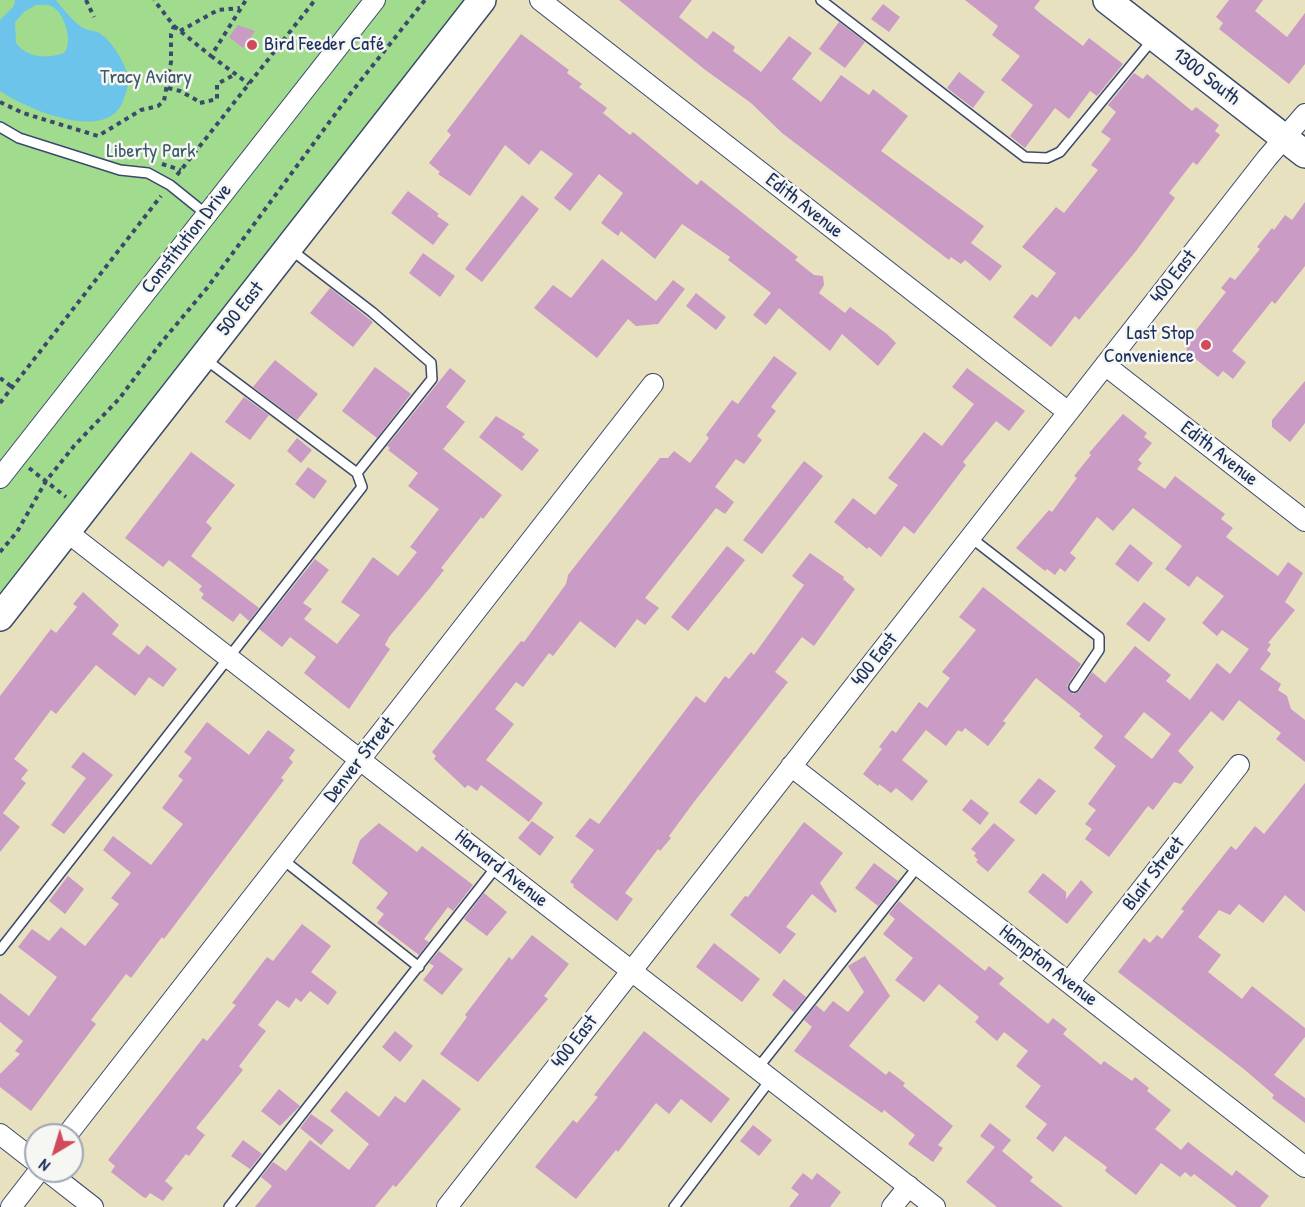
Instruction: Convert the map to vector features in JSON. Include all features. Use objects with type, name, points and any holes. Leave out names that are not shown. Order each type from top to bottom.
[{"type":"street","name":"Constitution Drive","points":[[0,478],[375,0]]},
{"type":"street","name":"500 East","points":[[0,617],[482,0]]},
{"type":"street","name":"Edith Avenue","points":[[540,0],[1068,412]]},
{"type":"street","name":"1300 South","points":[[1107,0],[1295,146]]},
{"type":"street","name":"400 East","points":[[447,1207],[1105,364],[1295,146],[1305,114]]},
{"type":"street","name":"Edith Avenue","points":[[1105,364],[1305,521]]},
{"type":"street","name":"Denver Street","points":[[76,1123],[653,384]]},
{"type":"street","name":"Harvard Avenue","points":[[67,532],[935,1207]]},
{"type":"street","name":"Blair Street","points":[[1068,982],[1239,765]]},
{"type":"street","name":"Hampton Avenue","points":[[792,766],[1305,1167]]},
{"type":"street","points":[[0,1134],[24,1153]]},
{"type":"street","points":[[11,1207],[30,1183]]},
{"type":"street","points":[[62,1183],[93,1207]]},
{"type":"street","points":[[892,1207],[909,1186]]},
{"type":"lane","points":[[821,0],[1025,157],[1047,158],[1060,152],[1155,38]]},
{"type":"lane","points":[[0,127],[19,138],[120,170],[147,173],[170,185],[206,214]]},
{"type":"lane","points":[[289,248],[372,312],[431,363],[432,379],[357,473]]},
{"type":"lane","points":[[0,950],[362,487],[357,473],[203,357]]},
{"type":"lane","points":[[970,537],[1099,638],[1099,650],[1074,687]]},
{"type":"lane","points":[[282,859],[419,967]]},
{"type":"lane","points":[[229,1207],[497,866]]},
{"type":"lane","points":[[674,1207],[764,1074],[919,866]]},
{"type":"path","points":[[86,0],[94,17]]},
{"type":"path","points":[[154,0],[174,26],[249,84]]},
{"type":"path","points":[[211,56],[246,0]]},
{"type":"path","points":[[177,176],[315,0]]},
{"type":"path","points":[[0,552],[17,532],[46,482],[74,446],[119,399],[160,344],[207,288],[350,94],[425,0]]},
{"type":"path","points":[[180,31],[218,10],[240,8]]},
{"type":"path","points":[[0,102],[23,113],[98,136],[141,110],[158,106],[164,101],[168,88],[171,34],[174,26]]},
{"type":"path","points":[[168,88],[180,91],[202,103],[217,99],[217,84],[232,76]]},
{"type":"path","points":[[0,403],[163,194]]},
{"type":"path","points":[[0,378],[12,387]]},
{"type":"path","points":[[28,467],[71,501]]},
{"type":"green space","name":"Liberty Park","points":[[0,0],[464,0],[0,593]]},
{"type":"water","points":[[15,0],[56,0],[81,27],[97,32],[107,40],[122,60],[128,78],[123,101],[114,114],[101,120],[66,119],[28,106],[0,91],[0,20],[14,6]],"holes":[[[36,5],[51,6],[60,14],[68,35],[67,48],[64,53],[38,56],[26,52],[16,43],[15,22],[24,12]]]},
{"type":"building","points":[[619,0],[692,0],[679,17],[707,39],[713,31],[735,47],[733,51],[761,72],[789,36],[812,53],[792,79],[821,102],[841,75],[869,95],[873,89],[908,116],[881,151],[984,226],[971,243],[1002,266],[990,281],[965,260],[961,264],[951,257],[949,260],[782,133],[751,103],[704,69]]},
{"type":"building","points":[[965,0],[1040,0],[1034,8],[1041,14],[1083,46],[1089,38],[1123,64],[1097,96],[1090,91],[1069,119],[1055,108],[1025,148],[1010,136],[1033,105],[1001,80],[1020,56],[992,35],[998,26]]},
{"type":"building","points":[[1229,0],[1263,0],[1255,11],[1287,37],[1305,13],[1305,64],[1289,84],[1219,29],[1223,23],[1216,17]]},
{"type":"building","points":[[883,4],[900,17],[889,32],[871,19]]},
{"type":"building","points":[[839,22],[865,42],[845,68],[819,49]]},
{"type":"building","points":[[238,25],[255,31],[243,48],[229,37]]},
{"type":"building","points":[[521,34],[569,70],[567,73],[582,84],[579,87],[607,108],[603,113],[630,135],[633,132],[697,185],[701,180],[798,257],[795,260],[814,275],[823,276],[824,285],[819,293],[845,313],[850,307],[887,334],[896,343],[878,366],[842,334],[830,351],[779,308],[766,325],[753,315],[771,293],[728,260],[730,257],[682,224],[655,259],[621,231],[618,236],[601,223],[623,193],[599,174],[570,211],[554,198],[573,174],[541,150],[529,165],[505,145],[470,196],[438,174],[440,172],[429,163],[451,135],[447,131]]},
{"type":"building","points":[[959,72],[985,92],[973,108],[947,88]]},
{"type":"building","points":[[1134,73],[1143,79],[1147,74],[1192,111],[1196,107],[1219,125],[1215,131],[1220,135],[1197,165],[1193,162],[1169,193],[1175,198],[1136,251],[1079,320],[1075,316],[1051,347],[1013,317],[1032,294],[1037,298],[1056,273],[1022,247],[1056,207],[1064,213],[1098,170],[1091,165],[1111,139],[1101,132],[1116,112],[1108,105]]},
{"type":"building","points":[[408,191],[449,224],[433,245],[391,213]]},
{"type":"building","points":[[522,195],[539,209],[482,282],[465,269]]},
{"type":"building","points":[[1305,202],[1305,266],[1275,304],[1272,301],[1232,351],[1246,362],[1233,379],[1223,371],[1218,377],[1187,352],[1186,343],[1226,292],[1221,288],[1230,277],[1235,280],[1260,249],[1257,247],[1272,228],[1274,230],[1285,215],[1292,220]]},
{"type":"building","points":[[423,253],[455,276],[440,297],[409,273]]},
{"type":"building","points":[[602,259],[656,301],[673,280],[685,289],[658,324],[636,326],[628,319],[597,358],[534,308],[553,285],[571,298]]},
{"type":"building","points":[[330,288],[373,322],[353,347],[310,313]]},
{"type":"building","points":[[696,293],[726,317],[716,330],[686,306]]},
{"type":"building","points":[[774,356],[797,373],[771,407],[776,411],[757,436],[762,440],[744,464],[736,459],[715,487],[734,502],[725,514],[716,508],[645,598],[659,608],[645,625],[637,619],[615,648],[580,621],[553,656],[549,653],[523,687],[516,682],[495,709],[514,724],[486,760],[543,803],[529,822],[481,785],[477,791],[468,785],[465,788],[434,759],[436,756],[432,752],[521,641],[524,642],[566,584],[568,575],[660,458],[668,458],[674,451],[690,463],[709,438],[706,435],[732,400],[738,404]]},
{"type":"building","points":[[275,360],[318,394],[297,420],[253,387]]},
{"type":"building","points":[[375,367],[411,394],[377,438],[342,411]]},
{"type":"building","points":[[450,368],[466,381],[446,407],[465,422],[443,449],[502,495],[483,519],[481,517],[441,568],[444,570],[389,637],[385,645],[390,649],[349,709],[304,673],[316,657],[290,637],[282,647],[259,629],[315,559],[329,570],[303,603],[312,609],[304,619],[337,644],[360,615],[341,602],[373,557],[398,576],[417,552],[410,547],[439,509],[408,486],[418,473],[388,450],[390,448],[387,446]]},
{"type":"building","points":[[967,368],[1025,411],[1009,431],[996,421],[963,462],[966,465],[914,534],[904,526],[881,557],[869,547],[867,549],[834,522],[853,498],[875,515],[898,485],[888,478],[924,432],[942,446],[974,404],[952,387]]},
{"type":"building","points":[[1305,381],[1305,423],[1290,442],[1272,427],[1272,420]]},
{"type":"building","points":[[244,397],[269,415],[250,440],[225,422]]},
{"type":"building","points":[[1123,414],[1147,433],[1144,437],[1152,443],[1138,460],[1142,463],[1137,469],[1165,489],[1175,476],[1225,514],[1221,519],[1233,528],[1226,537],[1278,576],[1288,562],[1303,573],[1285,602],[1295,610],[1268,643],[1271,644],[1267,650],[1271,654],[1260,669],[1281,684],[1278,690],[1287,696],[1291,709],[1305,720],[1305,762],[1276,739],[1281,733],[1239,700],[1223,721],[1211,711],[1178,751],[1194,767],[1181,784],[1174,782],[1153,810],[1148,806],[1109,857],[1085,839],[1092,829],[1085,824],[1096,810],[1088,804],[1116,766],[1094,748],[1103,736],[1079,716],[1081,714],[1036,678],[1003,721],[1006,723],[988,746],[965,728],[962,732],[958,730],[946,746],[926,730],[902,760],[928,781],[912,801],[896,788],[891,793],[863,774],[882,749],[879,747],[892,730],[896,733],[919,702],[927,708],[950,678],[942,672],[976,630],[959,617],[983,587],[1081,664],[1067,686],[1073,694],[1079,691],[1092,672],[1105,683],[1135,646],[1171,675],[1166,681],[1190,700],[1217,663],[1230,674],[1249,649],[1222,630],[1217,636],[1202,623],[1224,596],[1197,576],[1189,587],[1165,569],[1182,546],[1133,508],[1113,531],[1097,517],[1070,553],[1076,558],[1065,572],[1060,568],[1055,575],[1047,569],[1045,571],[1016,548],[1049,510],[1052,512],[1077,478],[1074,476],[1091,455],[1089,453]],"holes":[[[1144,712],[1171,734],[1152,759],[1124,737]]]},
{"type":"building","points":[[496,416],[525,434],[522,437],[539,450],[522,471],[479,437]]},
{"type":"building","points":[[297,438],[312,450],[301,463],[287,451]]},
{"type":"building","points":[[191,452],[235,485],[206,522],[212,528],[191,556],[259,608],[249,621],[240,613],[233,622],[201,598],[204,594],[199,590],[202,586],[169,560],[163,567],[125,538]]},
{"type":"building","points":[[804,461],[823,476],[762,554],[743,540]]},
{"type":"building","points":[[308,467],[327,481],[314,499],[295,484]]},
{"type":"building","points":[[1130,544],[1153,563],[1138,582],[1115,564]]},
{"type":"building","points":[[727,546],[745,560],[688,631],[671,617]]},
{"type":"building","points":[[810,553],[844,577],[843,579],[855,589],[814,646],[802,637],[775,672],[788,682],[694,802],[669,836],[671,838],[660,851],[658,849],[625,893],[633,899],[617,921],[573,887],[574,885],[570,882],[594,850],[575,836],[590,818],[599,824],[696,696],[705,703],[725,676],[729,679],[751,652],[754,655],[804,585],[792,576]]},
{"type":"building","points":[[83,592],[119,625],[112,634],[139,655],[147,645],[177,669],[163,687],[149,677],[135,696],[96,665],[56,714],[51,710],[14,759],[28,770],[21,779],[26,783],[3,813],[20,827],[0,852],[0,696],[51,629],[56,633],[77,607],[73,604]]},
{"type":"building","points":[[1144,602],[1166,619],[1149,642],[1126,624]]},
{"type":"building","points":[[207,722],[249,755],[268,730],[295,750],[289,758],[293,762],[281,778],[284,780],[164,939],[162,937],[131,978],[126,974],[91,1020],[96,1024],[31,1111],[0,1087],[0,1074],[20,1054],[15,1051],[23,1041],[0,1022],[0,993],[29,1016],[57,977],[18,947],[32,929],[49,941],[61,927],[85,946],[119,904],[111,898],[131,873],[103,850],[113,836],[151,865],[183,824],[162,808],[183,780],[178,776],[192,758],[184,752]]},
{"type":"building","points":[[83,752],[113,775],[64,834],[51,825],[86,778],[71,767]]},
{"type":"building","points":[[1039,778],[1056,791],[1036,815],[1019,802]]},
{"type":"building","points":[[1305,783],[1305,912],[1285,895],[1263,923],[1239,904],[1230,915],[1219,910],[1198,937],[1221,955],[1208,972],[1242,999],[1252,986],[1305,1028],[1305,1037],[1274,1075],[1305,1098],[1305,1123],[1272,1098],[1274,1095],[1245,1070],[1118,972],[1144,938],[1150,943],[1157,935],[1162,939],[1184,911],[1181,909],[1231,846],[1236,850],[1255,826],[1264,834]]},
{"type":"building","points":[[971,799],[989,813],[980,825],[962,810]]},
{"type":"building","points":[[532,821],[554,837],[540,856],[518,838]]},
{"type":"building","points":[[804,822],[843,853],[820,883],[837,911],[835,913],[812,894],[786,927],[796,934],[780,954],[730,915],[745,896],[748,897]]},
{"type":"building","points":[[379,823],[417,852],[422,846],[473,885],[453,911],[448,907],[424,939],[429,942],[419,955],[377,923],[384,914],[376,908],[388,893],[352,863],[360,840]]},
{"type":"building","points":[[994,823],[1015,840],[988,872],[976,862],[978,860],[974,856],[976,853],[971,849]]},
{"type":"building","points":[[874,863],[898,881],[878,906],[855,888]]},
{"type":"building","points":[[1043,873],[1066,892],[1066,899],[1081,880],[1093,892],[1067,924],[1028,892]]},
{"type":"building","points":[[68,876],[84,889],[65,914],[49,901]]},
{"type":"building","points":[[484,893],[507,912],[487,936],[464,919]]},
{"type":"building","points":[[899,901],[985,971],[989,966],[1004,978],[999,984],[1048,1024],[1053,1018],[1067,1029],[1063,1034],[1101,1065],[1104,1061],[1132,1081],[1135,1077],[1149,1088],[1147,1091],[1171,1110],[1155,1129],[1181,1150],[1188,1142],[1232,1176],[1236,1170],[1269,1196],[1260,1207],[1237,1207],[1194,1174],[1191,1177],[1185,1172],[1180,1177],[1161,1163],[1136,1195],[1105,1171],[1107,1167],[1065,1136],[1053,1152],[1036,1138],[1047,1124],[1025,1107],[1041,1086],[1016,1066],[1028,1051],[1004,1032],[997,1041],[975,1022],[979,1017],[939,984],[924,1002],[895,980],[913,958],[883,934],[895,919],[889,914]]},
{"type":"building","points":[[302,924],[331,946],[311,972],[337,992],[328,1005],[310,991],[301,1002],[296,998],[289,1008],[277,1000],[258,1025],[266,1031],[239,1066],[243,1070],[196,1128],[205,1135],[189,1156],[186,1154],[165,1181],[173,1188],[163,1201],[150,1193],[146,1198],[143,1197],[111,1172],[115,1166],[108,1160],[203,1038],[207,1041],[236,1005],[232,1003],[267,957],[273,961]]},
{"type":"building","points":[[532,935],[569,964],[544,996],[548,999],[478,1082],[440,1054],[467,1017],[465,1015],[509,957],[512,960]]},
{"type":"building","points":[[714,943],[760,979],[742,1002],[696,967]]},
{"type":"building","points":[[439,951],[463,969],[442,995],[423,980],[434,966],[429,963]]},
{"type":"building","points":[[865,956],[890,996],[849,1046],[886,1075],[889,1071],[905,1083],[903,1086],[953,1126],[938,1145],[943,1148],[933,1162],[908,1144],[915,1135],[884,1110],[882,1113],[794,1051],[812,1027],[804,1020],[816,1005],[824,1012],[833,1001],[848,1012],[864,992],[848,966]]},
{"type":"building","points":[[784,979],[806,997],[794,1012],[772,995]]},
{"type":"building","points":[[395,1031],[413,1046],[400,1062],[382,1047]]},
{"type":"building","points":[[644,1031],[730,1099],[711,1123],[681,1099],[669,1114],[656,1103],[618,1152],[616,1150],[576,1199],[535,1167],[573,1120],[577,1123],[598,1097],[594,1095]]},
{"type":"building","points":[[423,1079],[461,1109],[396,1187],[393,1185],[375,1207],[255,1207],[272,1186],[261,1177],[273,1162],[286,1171],[310,1140],[349,1170],[369,1144],[330,1111],[346,1091],[379,1117],[395,1096],[405,1103]]},
{"type":"building","points":[[279,1089],[300,1106],[280,1126],[261,1111]]},
{"type":"building","points":[[311,1114],[334,1130],[321,1145],[300,1128]]},
{"type":"building","points":[[990,1123],[1011,1140],[1002,1151],[1033,1177],[1030,1181],[1063,1207],[997,1207],[966,1182],[995,1147],[980,1136]]},
{"type":"building","points":[[753,1125],[772,1140],[759,1156],[740,1141]]},
{"type":"building","points":[[243,1140],[262,1154],[250,1169],[231,1156]]},
{"type":"building","points":[[803,1173],[812,1180],[817,1173],[841,1192],[830,1207],[789,1207],[799,1194],[791,1188]]},
{"type":"place","name":"Bird Feeder Café","points":[[252,45]]},
{"type":"place","name":"Last Stop Convenience","points":[[1206,345]]},
{"type":"park label","name":"Tracy Aviary","points":[[146,78]]}]
